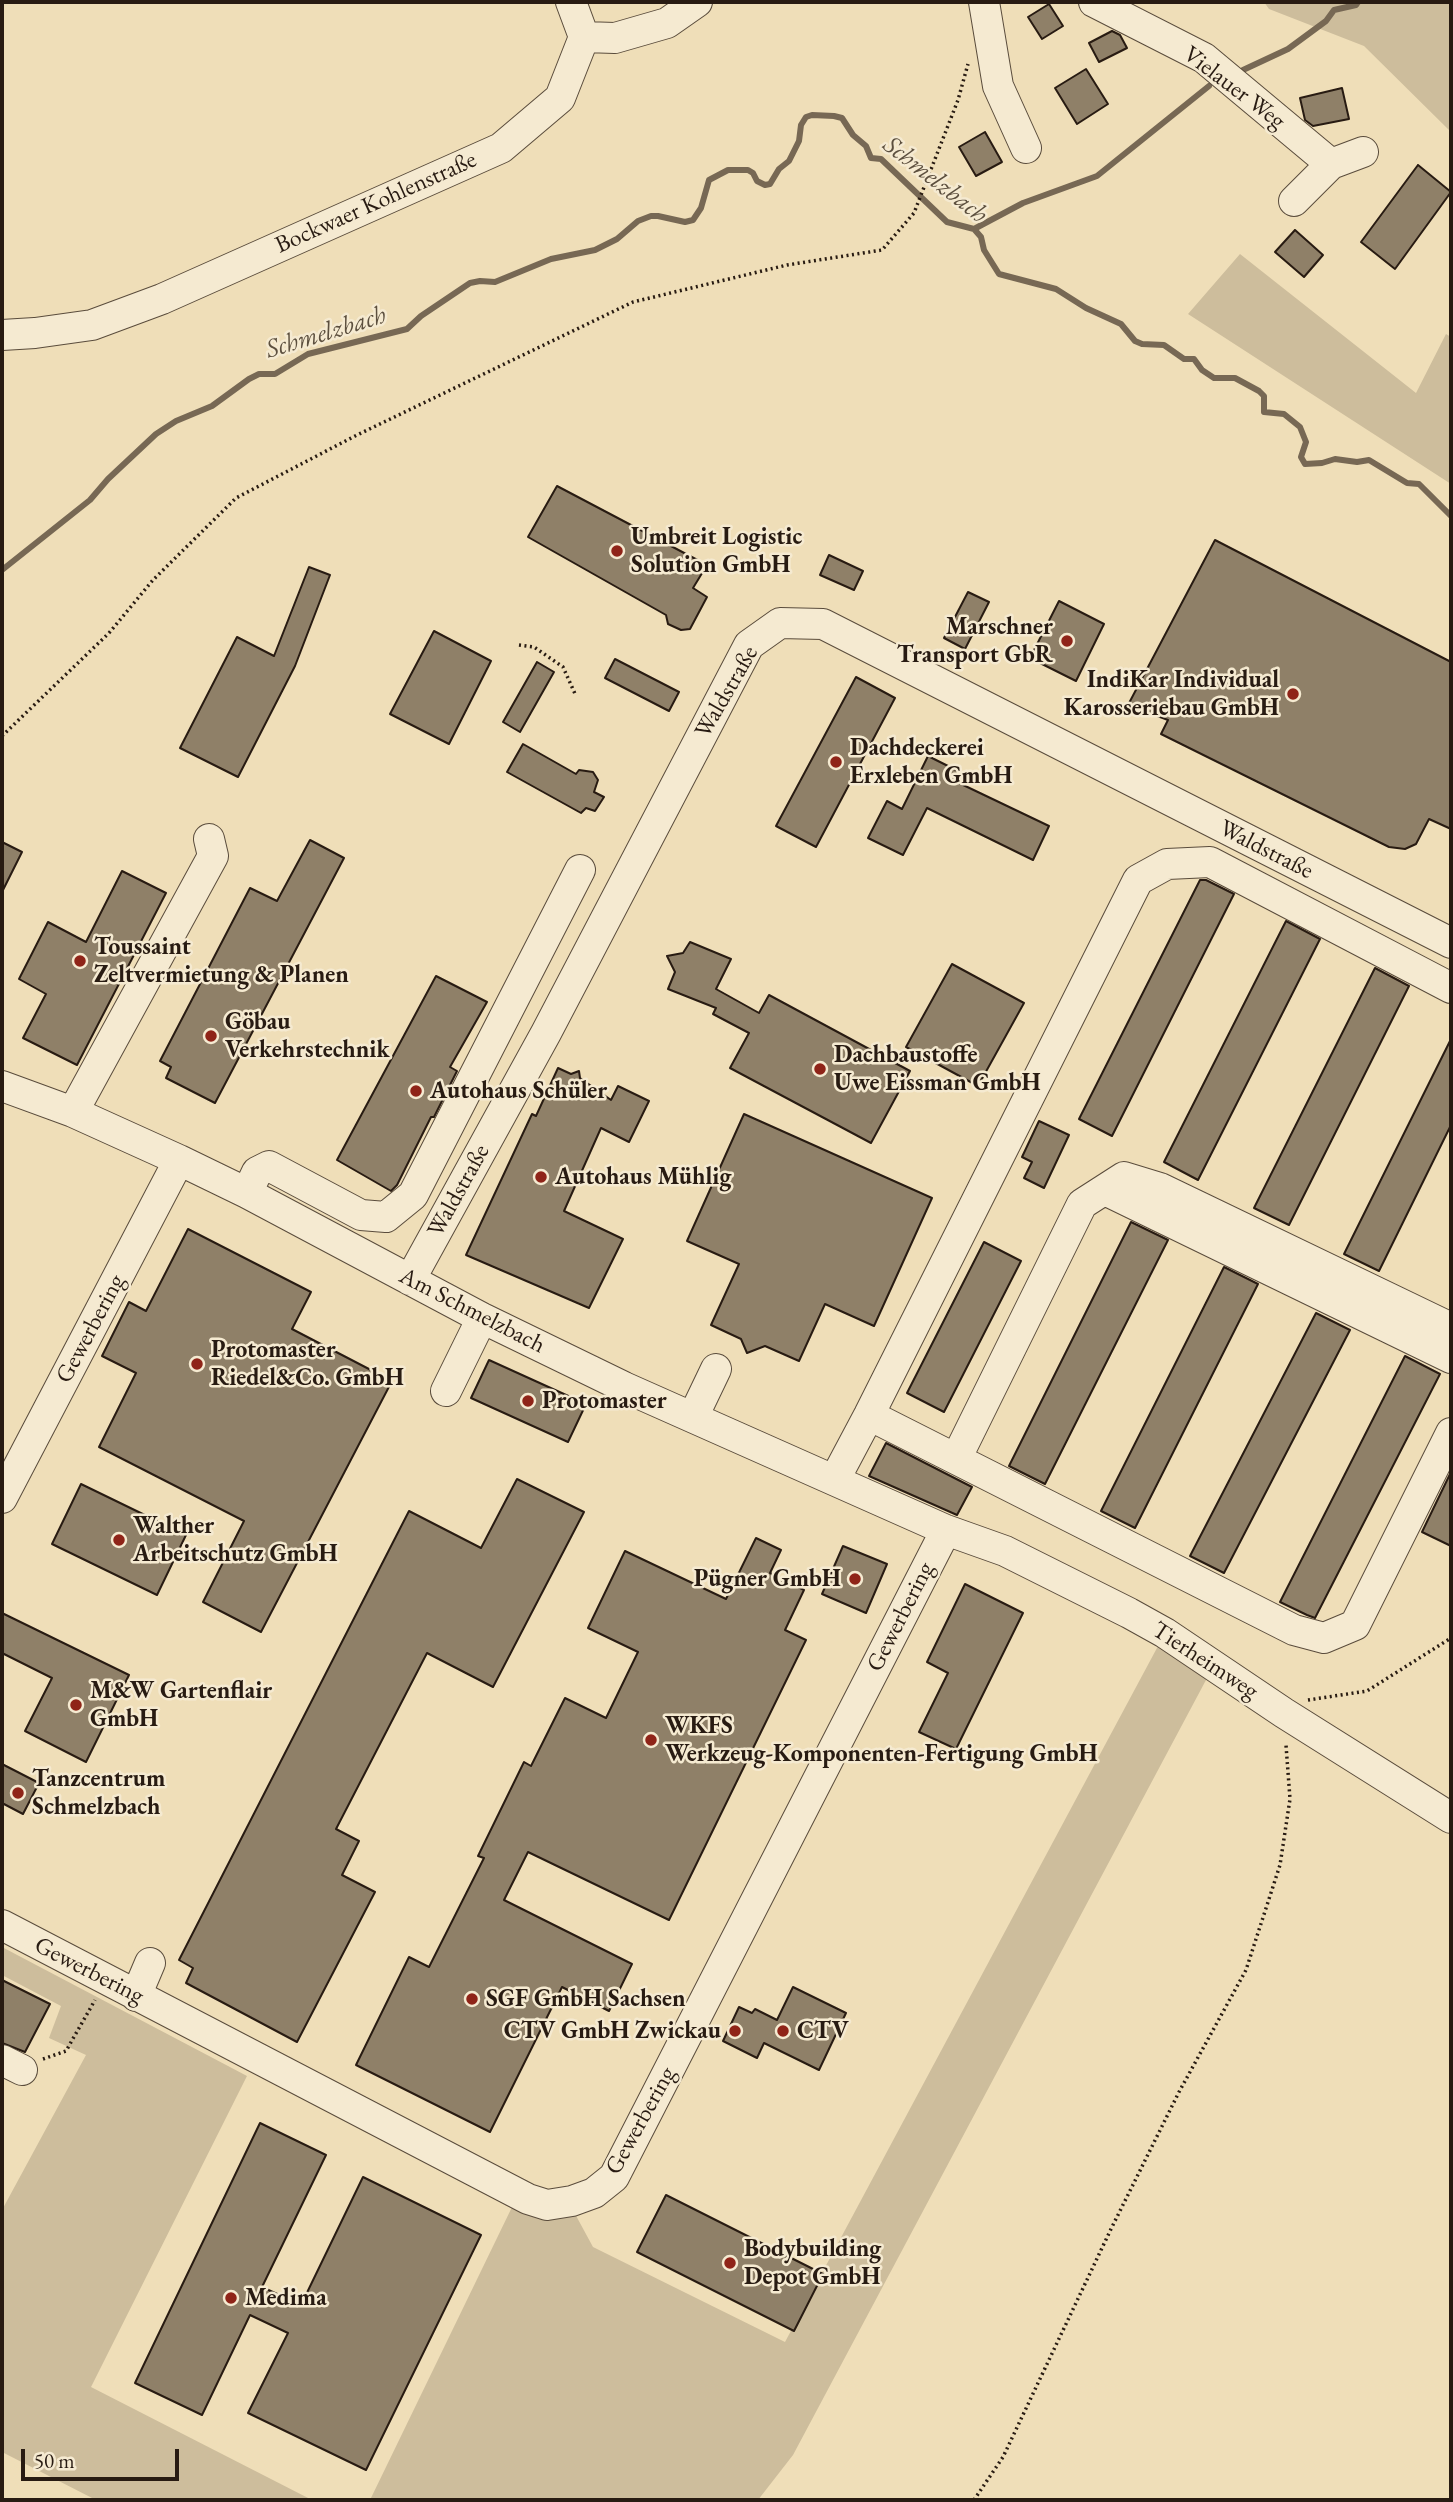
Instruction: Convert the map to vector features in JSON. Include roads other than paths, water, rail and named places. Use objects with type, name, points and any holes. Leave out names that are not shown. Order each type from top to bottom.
[{"type":"street","points":[[571,2],[584,37],[615,38],[667,23],[697,2]]},
{"type":"street","points":[[984,2],[998,86],[1026,148]]},
{"type":"street","name":"Vielauer Weg","points":[[1094,2],[1204,58],[1331,164]]},
{"type":"street","name":"Bockwaer Kohlenstraße","points":[[2,335],[35,333],[104,321],[162,299],[500,148],[560,98],[584,37]]},
{"type":"street","points":[[1294,201],[1331,164],[1363,152]]},
{"type":"street","name":"Waldstraße","points":[[410,1280],[546,1033],[750,645],[780,623],[823,624],[1451,943]]},
{"type":"street","points":[[73,1112],[213,856],[209,839]]},
{"type":"street","points":[[835,1479],[1138,880],[1167,864],[1210,862],[1450,985]]},
{"type":"street","points":[[247,1192],[257,1172],[269,1166],[361,1215],[386,1217],[413,1195],[580,870]]},
{"type":"street","name":"Am Schmelzbach","points":[[2,1086],[73,1112],[247,1192],[482,1318],[619,1396],[693,1417],[946,1530]]},
{"type":"street","name":"Gewerbering","points":[[2,1498],[179,1160]]},
{"type":"street","points":[[956,1459],[1082,1204],[1124,1177],[1160,1188],[1451,1328]]},
{"type":"street","points":[[1105,1189],[1451,1358]]},
{"type":"street","points":[[446,1391],[482,1318]]},
{"type":"street","points":[[693,1417],[716,1368]]},
{"type":"street","points":[[869,1415],[1294,1630],[1324,1639],[1355,1625],[1451,1433]]},
{"type":"street","name":"Gewerbering","points":[[2,1925],[528,2199],[547,2204],[572,2201],[594,2193],[614,2177],[946,1530]]},
{"type":"street","name":"Tierheimweg","points":[[946,1530],[1005,1551],[1166,1633],[1284,1713],[1451,1818]]},
{"type":"street","points":[[136,1996],[150,1963]]},
{"type":"waterway","points":[[1243,70],[1288,49],[1326,21],[1334,10],[1356,5],[1358,2]]},
{"type":"waterway","points":[[974,229],[1023,203],[1097,176],[1209,86]]},
{"type":"waterway","name":"Schmelzbach","points":[[2,570],[90,500],[108,479],[156,434],[176,421],[212,406],[249,379],[259,374],[275,374],[308,354],[407,329],[421,316],[470,283],[495,282],[551,259],[595,250],[617,239],[638,221],[651,216],[685,222],[693,220],[701,208],[709,180],[728,170],[748,170],[757,181],[770,184],[779,169],[789,161],[799,141],[801,125],[806,117],[812,115],[842,118],[853,135],[866,146],[871,158],[881,159],[947,222],[974,229],[981,237],[984,250],[999,274],[1056,289],[1086,308],[1121,324],[1135,341],[1164,345],[1184,359],[1194,359],[1202,370],[1214,378],[1235,378],[1259,391],[1264,396],[1264,412],[1284,414],[1300,427],[1306,442],[1301,457],[1305,464],[1335,459],[1357,462],[1369,460],[1407,483],[1419,484],[1451,516]]},
{"type":"place","name":"Umbreit Logistic Solution GmbH","points":[[617,551]]},
{"type":"place","name":"Marschner Transport GbR","points":[[1067,641]]},
{"type":"place","name":"IndiKar Individual Karosseriebau GmbH","points":[[1293,694]]},
{"type":"place","name":"Dachdeckerei Erxleben GmbH","points":[[836,762]]},
{"type":"place","name":"Toussaint Zeltvermietung & Planen","points":[[80,961]]},
{"type":"place","name":"Göbau Verkehrstechnik","points":[[211,1036]]},
{"type":"place","name":"Dachbaustoffe Uwe Eissman GmbH","points":[[820,1069]]},
{"type":"place","name":"Autohaus Schüler","points":[[416,1091]]},
{"type":"place","name":"Autohaus Mühlig","points":[[541,1177]]},
{"type":"place","name":"Protomaster Riedel&Co. GmbH","points":[[197,1364]]},
{"type":"place","name":"Protomaster","points":[[528,1401]]},
{"type":"place","name":"Walther Arbeitschutz GmbH","points":[[119,1540]]},
{"type":"place","name":"Pügner GmbH","points":[[855,1579]]},
{"type":"place","name":"M&W Gartenflair GmbH","points":[[76,1705]]},
{"type":"place","name":"WKFS Werkzeug-Komponenten-Fertigung GmbH","points":[[651,1740]]},
{"type":"place","name":"Tanzcentrum Schmelzbach","points":[[18,1793]]},
{"type":"place","name":"SGF GmbH Sachsen","points":[[472,1999]]},
{"type":"place","name":"CTV GmbH Zwickau","points":[[735,2031]]},
{"type":"place","name":"CTV","points":[[783,2031]]},
{"type":"place","name":"Bodybuilding Depot GmbH","points":[[730,2263]]},
{"type":"place","name":"Medima","points":[[231,2298]]}]
